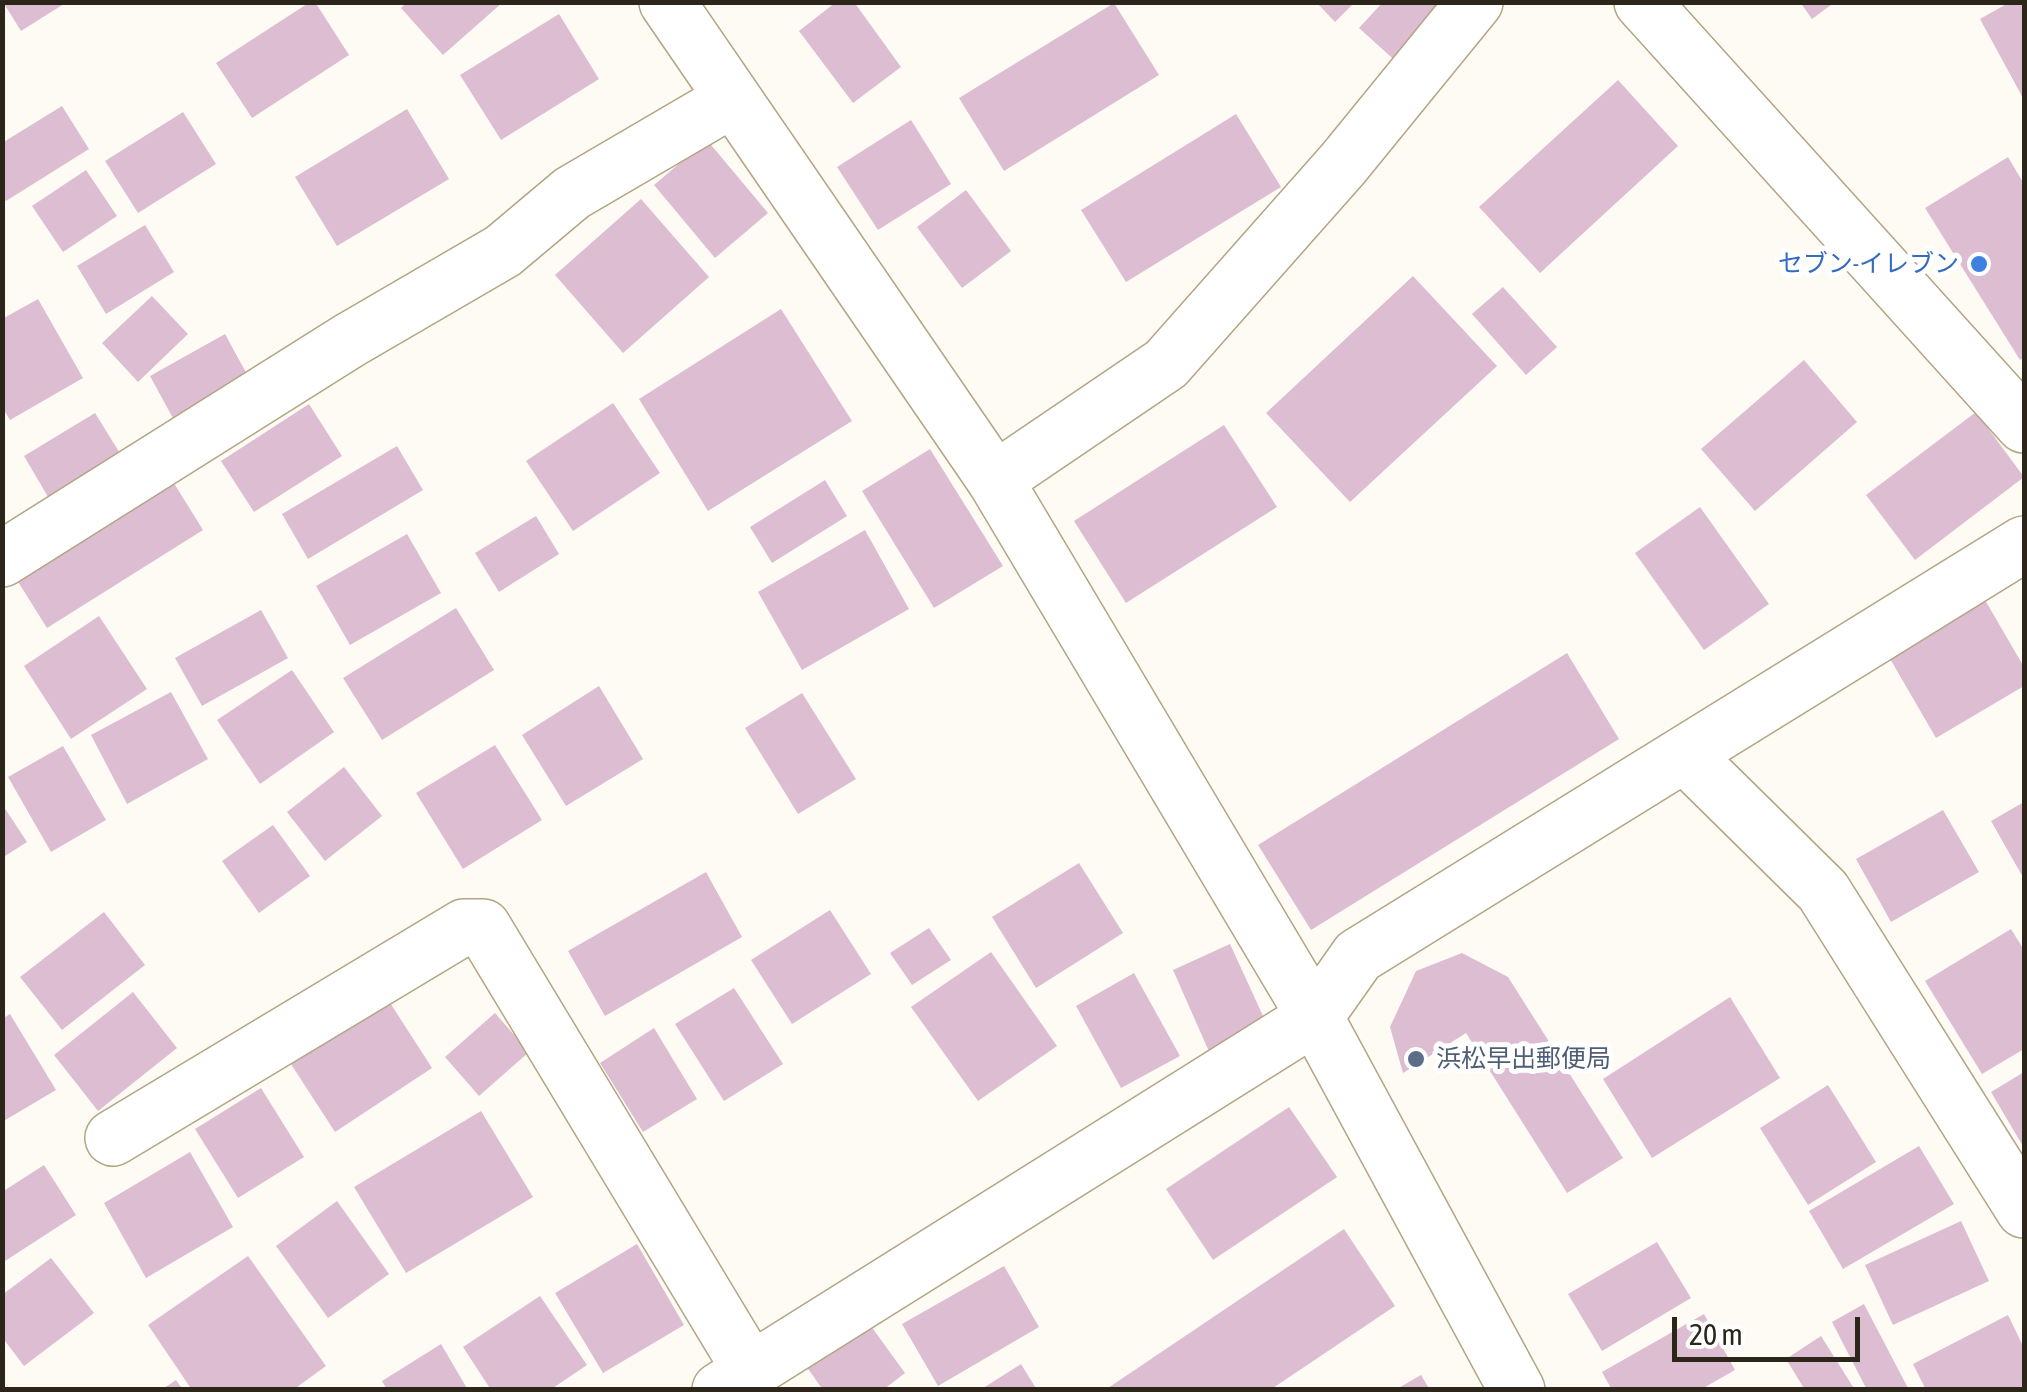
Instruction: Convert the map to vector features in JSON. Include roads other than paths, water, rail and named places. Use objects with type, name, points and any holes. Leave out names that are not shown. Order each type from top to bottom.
[{"type":"street","points":[[667,2],[995,480],[1315,1016],[1517,1390]]},
{"type":"street","points":[[995,480],[1166,364],[1344,164],[1475,2]]},
{"type":"street","points":[[1642,2],[2024,425]]},
{"type":"street","points":[[2,559],[350,340],[503,251],[572,193],[731,100]]},
{"type":"street","points":[[112,1138],[464,927],[483,928],[733,1384],[1315,1016],[1358,956],[1685,754],[2018,561]]},
{"type":"street","points":[[1685,754],[1823,891],[2024,1210]]},
{"type":"place","name":"セブン-イレブン","points":[[1979,264]]},
{"type":"place","name":"浜松早出郵便局","points":[[1416,1059]]}]
